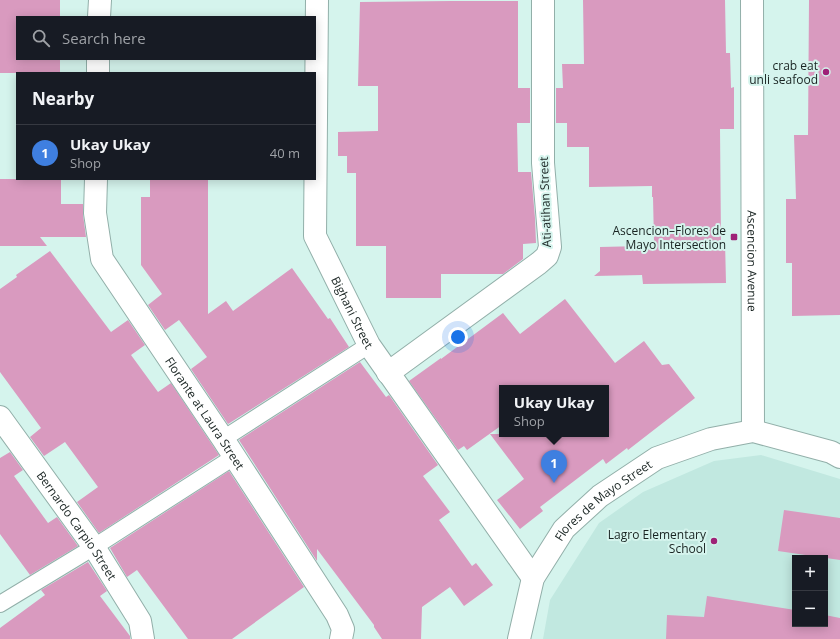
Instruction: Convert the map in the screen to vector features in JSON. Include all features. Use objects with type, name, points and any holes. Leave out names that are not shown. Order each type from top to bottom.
[{"type":"street","points":[[99,16],[100,0]]},
{"type":"street","name":"Bighani Street","points":[[316,118],[317,0]]},
{"type":"street","name":"Ati-atihan Street","points":[[388,372],[539,263],[546,256],[550,247],[543,162],[543,0]]},
{"type":"street","name":"Ascencion Avenue","points":[[752,0],[753,431]]},
{"type":"street","points":[[98,60],[98,72]]},
{"type":"street","name":"Florante at Laura Street","points":[[96,180],[95,213],[102,259],[223,439],[337,615],[343,629],[341,639]]},
{"type":"street","name":"Bighani Street","points":[[315,180],[315,236],[369,345],[533,578]]},
{"type":"street","name":"Bernardo Carpio Street","points":[[0,417],[94,547],[140,621],[144,635],[143,639]]},
{"type":"street","points":[[753,431],[831,452],[840,457]]},
{"type":"street","name":"Flores de Mayo Street","points":[[519,639],[533,578],[564,529],[600,496],[657,458],[711,439],[753,431]]},
{"type":"lane","points":[[223,439],[369,345]]},
{"type":"lane","points":[[0,604],[94,547],[234,457]]},
{"type":"shaded area","name":"Lagro Elementary School","points":[[761,455],[840,479],[840,639],[543,639],[550,600],[599,523],[643,492],[714,461]]},
{"type":"building","points":[[0,0],[60,0],[60,16],[16,16],[16,60],[60,60],[60,72],[0,73]]},
{"type":"building","points":[[583,0],[725,0],[726,53],[730,53],[731,88],[734,87],[734,129],[720,129],[721,241],[725,241],[726,283],[643,284],[642,275],[594,276],[600,271],[600,247],[642,246],[642,242],[654,242],[653,197],[652,186],[589,187],[589,147],[567,147],[567,123],[556,123],[556,88],[563,88],[562,64],[584,64]]},
{"type":"building","points":[[809,0],[840,0],[840,315],[792,316],[792,263],[786,263],[786,199],[796,199],[794,135],[808,135]]},
{"type":"building","points":[[518,1],[518,88],[530,88],[530,123],[517,123],[518,172],[531,172],[536,243],[523,244],[523,259],[503,274],[441,274],[441,298],[386,298],[386,246],[356,246],[356,173],[347,173],[347,156],[338,156],[338,132],[378,131],[378,86],[358,86],[360,2]]},
{"type":"building","points":[[0,179],[61,180],[61,204],[83,204],[86,237],[40,237],[47,246],[0,246]]},
{"type":"building","points":[[150,180],[208,180],[208,314],[226,301],[233,311],[292,268],[328,319],[330,318],[349,347],[228,424],[191,369],[207,357],[179,320],[165,330],[148,305],[162,294],[141,265],[141,197],[150,197]]},
{"type":"building","points":[[50,251],[111,332],[128,320],[145,345],[131,355],[158,392],[171,383],[219,455],[99,533],[77,502],[98,487],[65,442],[44,456],[30,437],[41,428],[0,372],[0,289],[17,277],[16,275]]},
{"type":"building","points":[[565,299],[615,363],[644,341],[662,365],[669,364],[695,398],[628,450],[627,448],[606,464],[603,459],[540,507],[543,511],[520,529],[497,500],[524,479],[490,434],[499,434],[499,437],[609,437],[609,385],[499,385],[499,427],[467,450],[464,446],[458,450],[409,381],[503,313],[520,334]]},
{"type":"building","points":[[360,362],[386,397],[389,395],[438,465],[423,476],[450,512],[439,520],[472,566],[476,563],[493,585],[464,606],[450,587],[422,607],[421,639],[382,639],[374,625],[317,549],[317,561],[239,440]]},
{"type":"building","points":[[10,452],[23,470],[14,476],[48,523],[57,517],[78,546],[30,575],[0,534],[0,458]]},
{"type":"building","points":[[229,471],[304,587],[232,639],[188,639],[137,570],[127,577],[110,548]]},
{"type":"building","points":[[784,510],[840,518],[840,560],[828,558],[828,555],[806,555],[778,551]]},
{"type":"building","points":[[88,562],[107,591],[100,596],[130,636],[130,639],[0,639],[0,628],[45,595],[41,590]]},
{"type":"building","points":[[707,596],[792,610],[792,627],[828,627],[828,616],[840,618],[840,639],[666,639],[667,615],[704,617]]},
{"type":"place","name":"crab eat unli seafood","points":[[826,72]]},
{"type":"place","name":"Ascencion–Flores de Mayo Intersection","points":[[734,237]]},
{"type":"place","name":"Ukay Ukay","points":[[554,483]]},
{"type":"place","name":"Lagro Elementary School","points":[[714,541]]}]
